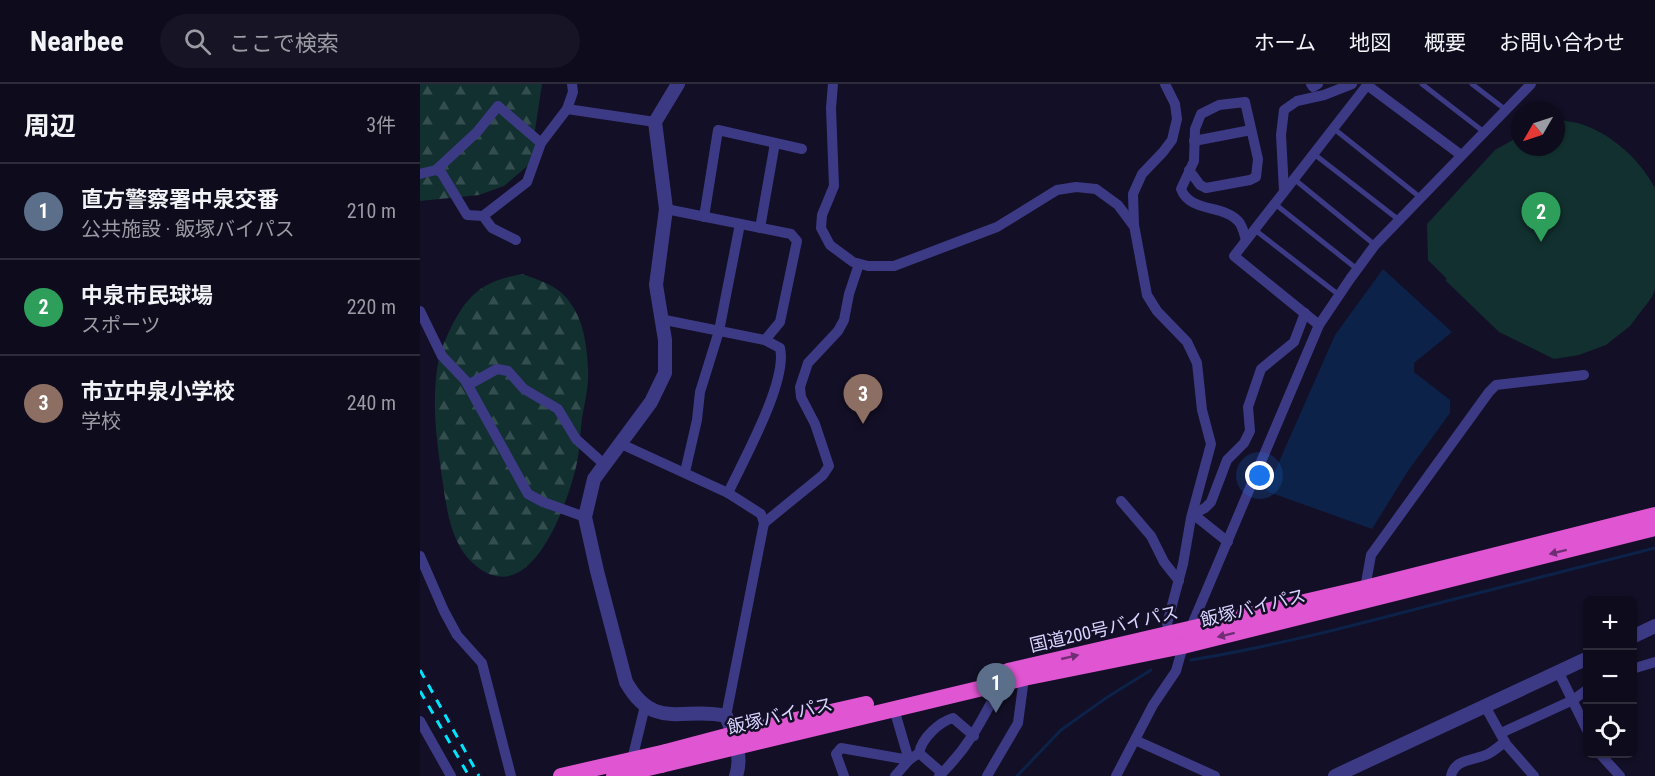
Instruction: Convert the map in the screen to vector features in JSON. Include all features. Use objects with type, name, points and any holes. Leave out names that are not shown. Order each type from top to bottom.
[{"type":"highway","name":"国道200号バイパス","points":[[561,776],[663,759],[1655,515]]},
{"type":"highway","name":"飯塚バイパス","points":[[736,740],[894,709],[1024,678],[1183,646],[1655,528]]},
{"type":"highway","points":[[614,776],[663,759]]},
{"type":"street","points":[[436,170],[441,172],[467,215],[483,216],[527,182],[541,143],[567,109],[573,92],[572,84]]},
{"type":"street","points":[[678,84],[655,122],[666,209],[656,285],[665,340],[665,373],[651,402],[594,479],[585,517],[597,571],[627,682],[632,691],[645,706],[671,716],[718,714],[726,716]]},
{"type":"street","points":[[833,84],[831,108],[834,186],[822,216],[821,228],[830,245],[859,264],[894,266],[997,227],[1057,190],[1076,187],[1096,189],[1118,205],[1134,225]]},
{"type":"street","points":[[1165,84],[1175,104],[1177,119],[1172,140],[1142,174],[1133,194],[1134,225],[1146,295],[1157,311],[1187,342],[1197,363],[1202,410],[1211,444],[1167,624]]},
{"type":"street","points":[[1284,191],[1281,119],[1284,110],[1314,88],[1353,84]]},
{"type":"street","points":[[1319,325],[1234,256],[1367,85],[1461,155]]},
{"type":"street","points":[[1116,776],[1153,705],[1176,671],[1183,646],[1319,325],[1375,245],[1529,85]]},
{"type":"street","points":[[1190,170],[1200,185],[1206,188],[1256,177],[1258,159],[1245,102],[1219,105],[1200,114],[1195,129],[1194,161],[1181,189],[1190,201],[1233,217],[1240,223],[1246,240]]},
{"type":"street","points":[[420,174],[436,170],[477,132],[498,106],[541,143]]},
{"type":"street","points":[[567,109],[655,122]]},
{"type":"street","points":[[704,217],[718,130],[802,149]]},
{"type":"street","points":[[1194,141],[1251,130]]},
{"type":"street","points":[[760,228],[775,143]]},
{"type":"street","points":[[666,209],[791,234],[797,241],[780,322],[765,340]]},
{"type":"street","points":[[483,216],[492,228],[516,240]]},
{"type":"street","points":[[685,472],[697,420],[699,392],[719,331],[740,224]]},
{"type":"street","points":[[764,523],[823,475],[829,466],[815,424],[801,397],[800,387],[808,363],[838,330],[844,320],[849,294],[859,264]]},
{"type":"street","points":[[420,311],[442,356],[468,385],[528,494],[543,502],[585,517]]},
{"type":"street","points":[[1193,514],[1211,502],[1227,460],[1244,443],[1250,431],[1248,407],[1261,369],[1294,342],[1305,313]]},
{"type":"street","points":[[660,319],[765,340],[780,348],[782,356],[775,392],[728,493]]},
{"type":"street","points":[[468,385],[497,369],[508,370],[524,389],[558,409],[576,439],[605,465]]},
{"type":"street","points":[[1365,588],[1371,555],[1496,385],[1584,375]]},
{"type":"street","points":[[619,443],[728,493],[761,514],[764,523],[726,716],[736,740],[738,769],[736,776]]},
{"type":"street","points":[[1121,501],[1151,536],[1164,562],[1179,581]]},
{"type":"street","points":[[1193,514],[1228,542]]},
{"type":"street","points":[[420,556],[457,635],[482,663],[511,776]]},
{"type":"street","points":[[1637,635],[1655,626]]},
{"type":"street","points":[[1335,776],[1583,660]]},
{"type":"street","points":[[1637,667],[1655,662]]},
{"type":"street","points":[[1558,671],[1583,723]]},
{"type":"street","points":[[987,776],[1018,723],[1024,678]]},
{"type":"street","points":[[919,753],[940,775],[974,736],[1001,684]]},
{"type":"street","points":[[1451,776],[1452,769],[1457,764],[1488,754],[1503,738],[1573,700],[1583,692]]},
{"type":"street","points":[[628,776],[645,706]]},
{"type":"street","points":[[1485,706],[1503,738],[1534,776]]},
{"type":"street","points":[[894,709],[909,760]]},
{"type":"street","points":[[895,776],[909,760],[919,753],[920,746],[942,721],[953,718],[974,736]]},
{"type":"street","points":[[420,721],[451,776]]},
{"type":"street","points":[[1136,740],[1215,776]]},
{"type":"street","points":[[844,776],[836,754],[841,748],[909,760]]},
{"type":"street","points":[[1604,758],[1620,776]]},
{"type":"lane","points":[[1422,84],[1484,132]]},
{"type":"lane","points":[[1472,84],[1506,110]]},
{"type":"lane","points":[[1333,128],[1421,198]]},
{"type":"lane","points":[[1314,154],[1399,220]]},
{"type":"lane","points":[[1294,179],[1375,245]]},
{"type":"lane","points":[[1275,204],[1357,269]]},
{"type":"lane","points":[[1255,230],[1339,295]]},
{"type":"green space","points":[[420,84],[542,84],[535,130],[535,152],[531,163],[504,186],[479,195],[420,201]]},
{"type":"green space","points":[[1565,120],[1574,122],[1595,130],[1616,142],[1642,168],[1655,188],[1655,289],[1652,297],[1630,326],[1606,345],[1579,355],[1554,359],[1499,332],[1445,280],[1447,279],[1428,260],[1427,224],[1495,150],[1511,141],[1511,156],[1565,156]]},
{"type":"green space","points":[[522,274],[556,288],[567,298],[575,311],[586,344],[587,387],[576,467],[558,520],[537,556],[523,569],[508,576],[492,575],[477,567],[465,554],[450,523],[437,439],[436,379],[438,363],[446,339],[458,314],[467,302],[492,283]]},
{"type":"water","points":[[1383,269],[1452,332],[1414,363],[1414,372],[1450,400],[1450,413],[1408,471],[1372,529],[1266,491],[1335,335]]},
{"type":"waterway","points":[[1191,660],[1317,634],[1655,548]]},
{"type":"waterway","points":[[1017,776],[1061,730],[1151,670]]},
{"type":"railway","points":[[420,670],[479,776]]},
{"type":"railway","points":[[420,691],[469,776]]},
{"type":"place","name":"中泉市民球場","points":[[1541,242]]},
{"type":"place","name":"市立中泉小学校","points":[[863,424]]},
{"type":"place","name":"直方警察署中泉交番","points":[[996,713]]}]
